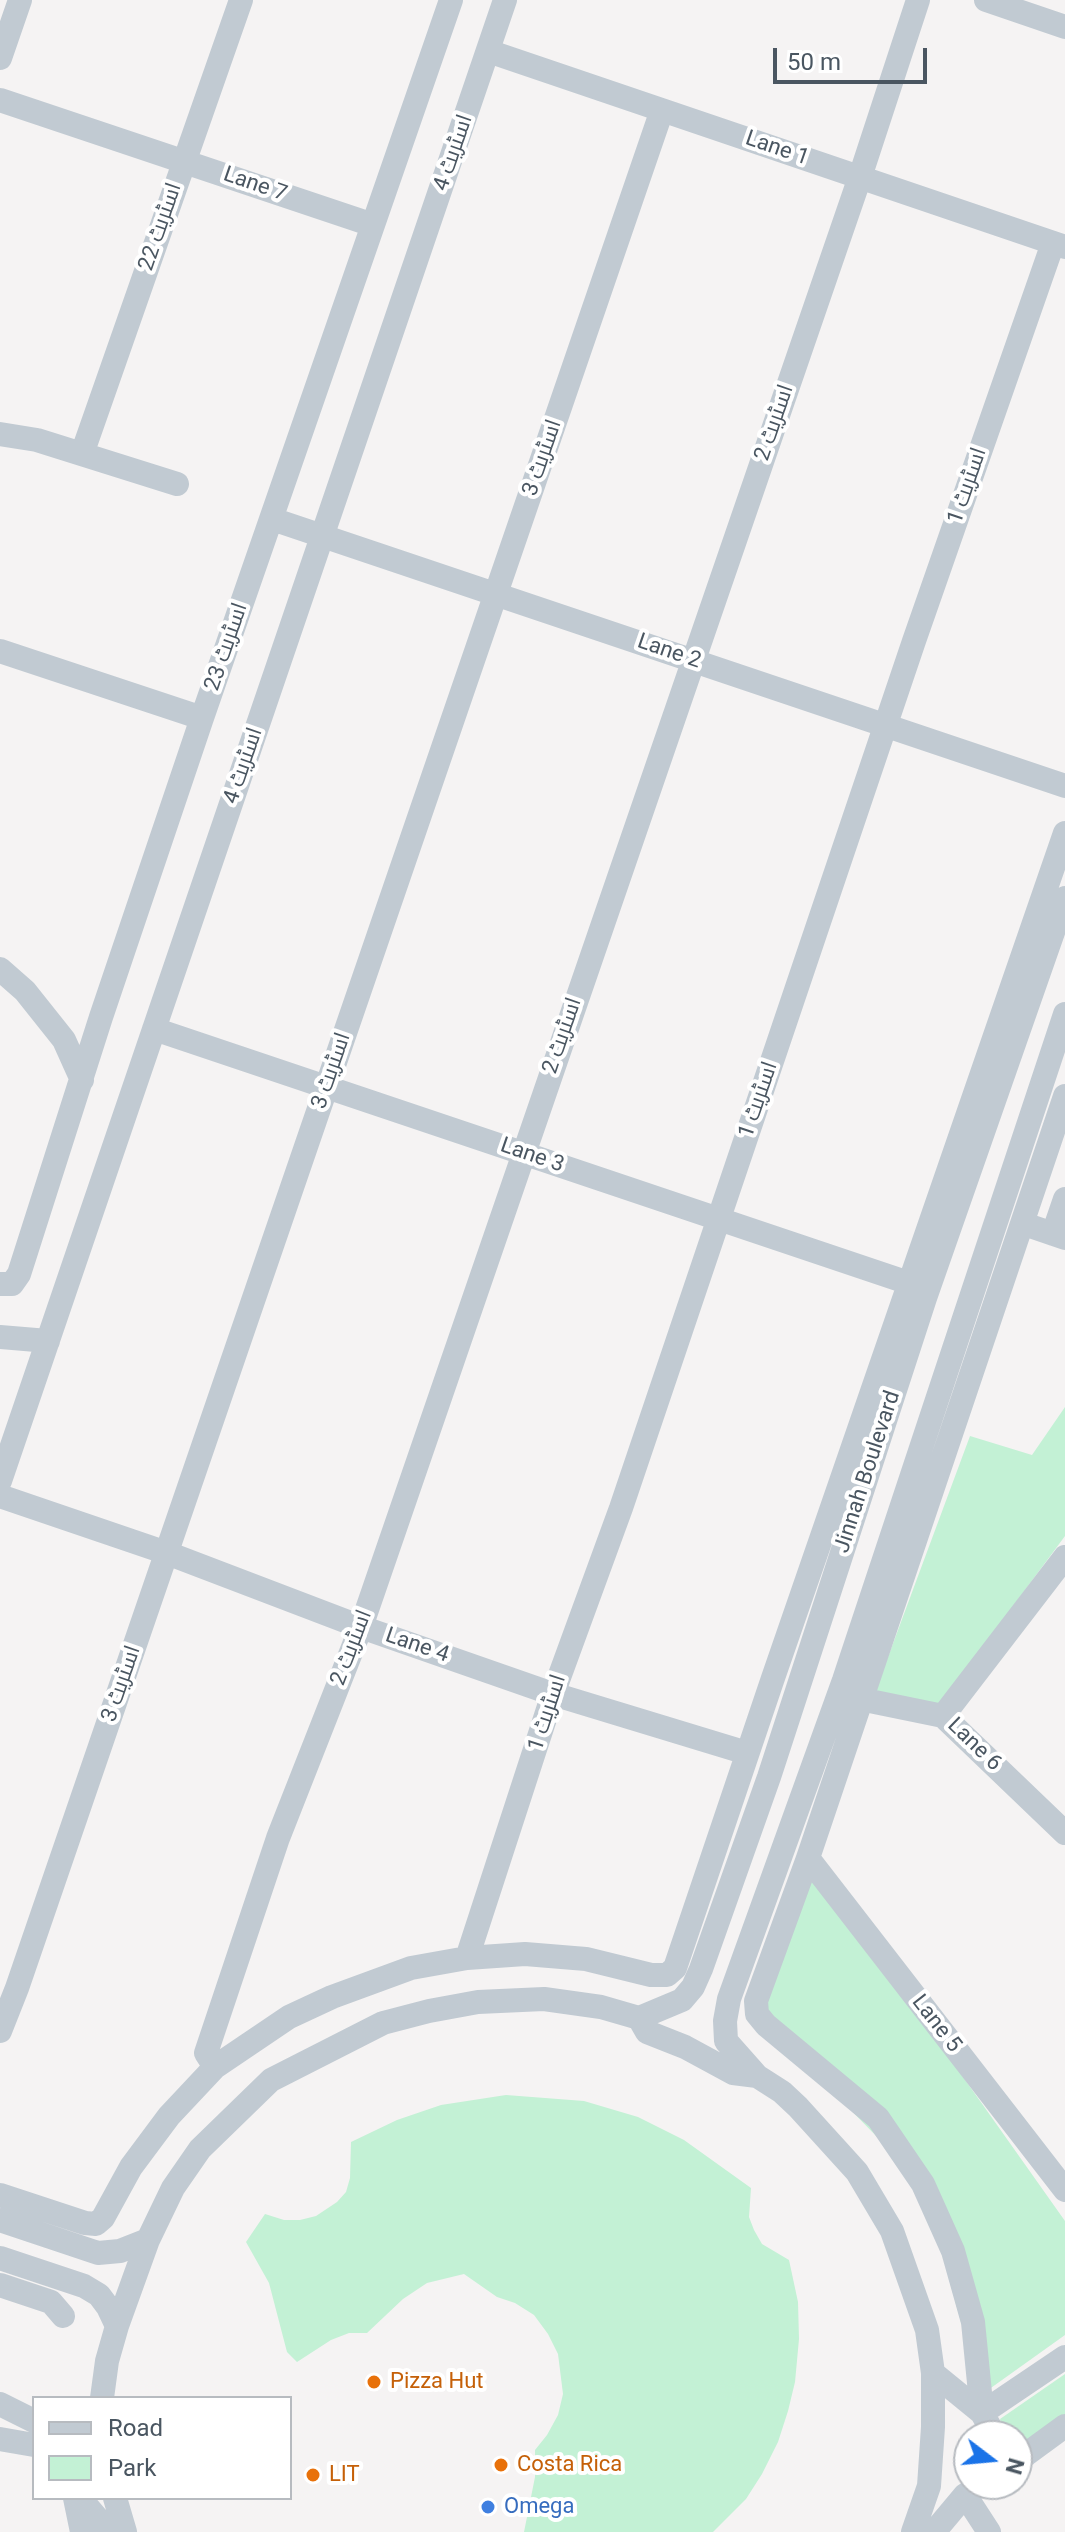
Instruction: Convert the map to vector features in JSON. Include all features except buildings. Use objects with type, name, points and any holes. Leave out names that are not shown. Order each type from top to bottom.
[{"type":"street","points":[[0,58],[20,0]]},
{"type":"street","name":"اسٹریٹ 22","points":[[82,454],[241,0]]},
{"type":"street","name":"اسٹریٹ 23","points":[[0,1284],[12,1284],[19,1274],[202,718],[451,0]]},
{"type":"street","name":"اسٹریٹ 4","points":[[0,1481],[505,0]]},
{"type":"street","name":"اسٹریٹ 2","points":[[215,2067],[206,2053],[278,1838],[361,1627],[860,177],[918,0]]},
{"type":"street","points":[[986,0],[1065,27]]},
{"type":"street","name":"Lane 1","points":[[488,51],[1059,245]]},
{"type":"street","name":"Lane 7","points":[[0,100],[373,225]]},
{"type":"street","name":"اسٹریٹ 3","points":[[0,2031],[662,110]]},
{"type":"street","name":"اسٹریٹ 1","points":[[467,1958],[553,1694],[621,1508],[886,726],[1059,245]]},
{"type":"street","points":[[0,434],[37,440],[177,484]]},
{"type":"street","name":"Lane 2","points":[[272,519],[1065,786]]},
{"type":"street","points":[[0,651],[202,718]]},
{"type":"street","points":[[0,2195],[96,2224],[103,2218],[131,2167],[169,2116],[215,2067],[289,2017],[366,1983],[411,1968],[467,1958],[525,1954],[586,1959],[651,1975],[667,1975],[675,1968],[1065,833]]},
{"type":"street","name":"Jinnah Boulevard","points":[[639,2018],[682,2000],[693,1987],[701,1969],[769,1777],[925,1298],[1065,898]]},
{"type":"street","points":[[0,969],[25,991],[64,1040],[82,1080]]},
{"type":"street","name":"Jinnah Boulevard","points":[[757,2076],[726,2041],[725,2021],[729,1999],[844,1680],[1065,1014]]},
{"type":"street","name":"Lane 3","points":[[154,1029],[909,1283]]},
{"type":"street","points":[[982,2413],[973,2322],[953,2251],[923,2184],[878,2118],[766,2025],[757,2014],[756,2001],[808,1858],[1065,1096]]},
{"type":"street","points":[[1024,1224],[1059,1236],[1065,1199]]},
{"type":"street","points":[[0,1337],[48,1341]]},
{"type":"street","name":"Lane 4","points":[[0,1496],[167,1553],[361,1627],[553,1694],[747,1753]]},
{"type":"street","points":[[943,1716],[1065,1557]]},
{"type":"street","points":[[1035,1599],[1065,1577]]},
{"type":"street","name":"Lane 6","points":[[860,1699],[943,1716],[1065,1833]]},
{"type":"street","name":"Lane 5","points":[[808,1858],[1065,2190]]},
{"type":"street","points":[[366,1983],[383,2023]]},
{"type":"street","points":[[102,2396],[107,2361],[117,2326],[148,2240],[173,2188],[200,2149],[271,2080],[383,2023],[478,2002],[544,1999],[601,2007],[639,2018],[647,2032],[685,2047],[733,2073],[757,2076],[782,2092],[857,2172],[892,2231],[927,2330],[933,2373],[929,2486],[913,2532]]},
{"type":"street","points":[[0,2220],[98,2253],[120,2251],[148,2240]]},
{"type":"street","points":[[0,2258],[91,2291],[108,2307],[117,2326]]},
{"type":"street","points":[[0,2285],[51,2302],[63,2316]]},
{"type":"street","points":[[982,2413],[1065,2357]]},
{"type":"street","points":[[933,2373],[982,2413],[986,2420]]},
{"type":"street","points":[[0,2404],[32,2420]]},
{"type":"street","points":[[1033,2449],[1065,2426]]},
{"type":"street","points":[[0,2439],[32,2445]]},
{"type":"street","points":[[77,2500],[82,2532]]},
{"type":"street","points":[[79,2500],[109,2532]]},
{"type":"street","points":[[116,2500],[125,2532]]},
{"type":"street","points":[[934,2532],[964,2500]]},
{"type":"street","points":[[978,2500],[989,2532]]},
{"type":"green space","points":[[1065,1407],[1065,1536],[939,1706],[875,1692],[970,1436],[1032,1455]]},
{"type":"green space","points":[[808,1858],[1065,2221],[1065,2335],[981,2395],[923,2184],[757,2014]]},
{"type":"green space","points":[[506,2095],[584,2101],[638,2117],[684,2140],[751,2188],[749,2217],[754,2230],[762,2244],[789,2260],[798,2302],[799,2339],[795,2382],[788,2411],[778,2442],[762,2474],[746,2499],[713,2532],[524,2532],[535,2477],[535,2450],[558,2415],[563,2394],[558,2354],[534,2315],[515,2303],[497,2297],[464,2274],[427,2283],[403,2299],[367,2333],[349,2333],[331,2340],[297,2362],[287,2352],[269,2283],[246,2242],[265,2214],[284,2220],[300,2220],[316,2216],[337,2202],[346,2192],[350,2178],[351,2142],[397,2120],[441,2105]]},
{"type":"green space","points":[[1065,2374],[1065,2418],[1033,2442],[1033,2420],[1000,2419]]},
{"type":"place","name":"Pizza Hut","points":[[374,2382]]},
{"type":"place","name":"Costa Rica","points":[[501,2465]]},
{"type":"place","name":"LIT","points":[[313,2475]]},
{"type":"place","name":"Omega","points":[[488,2507]]}]
